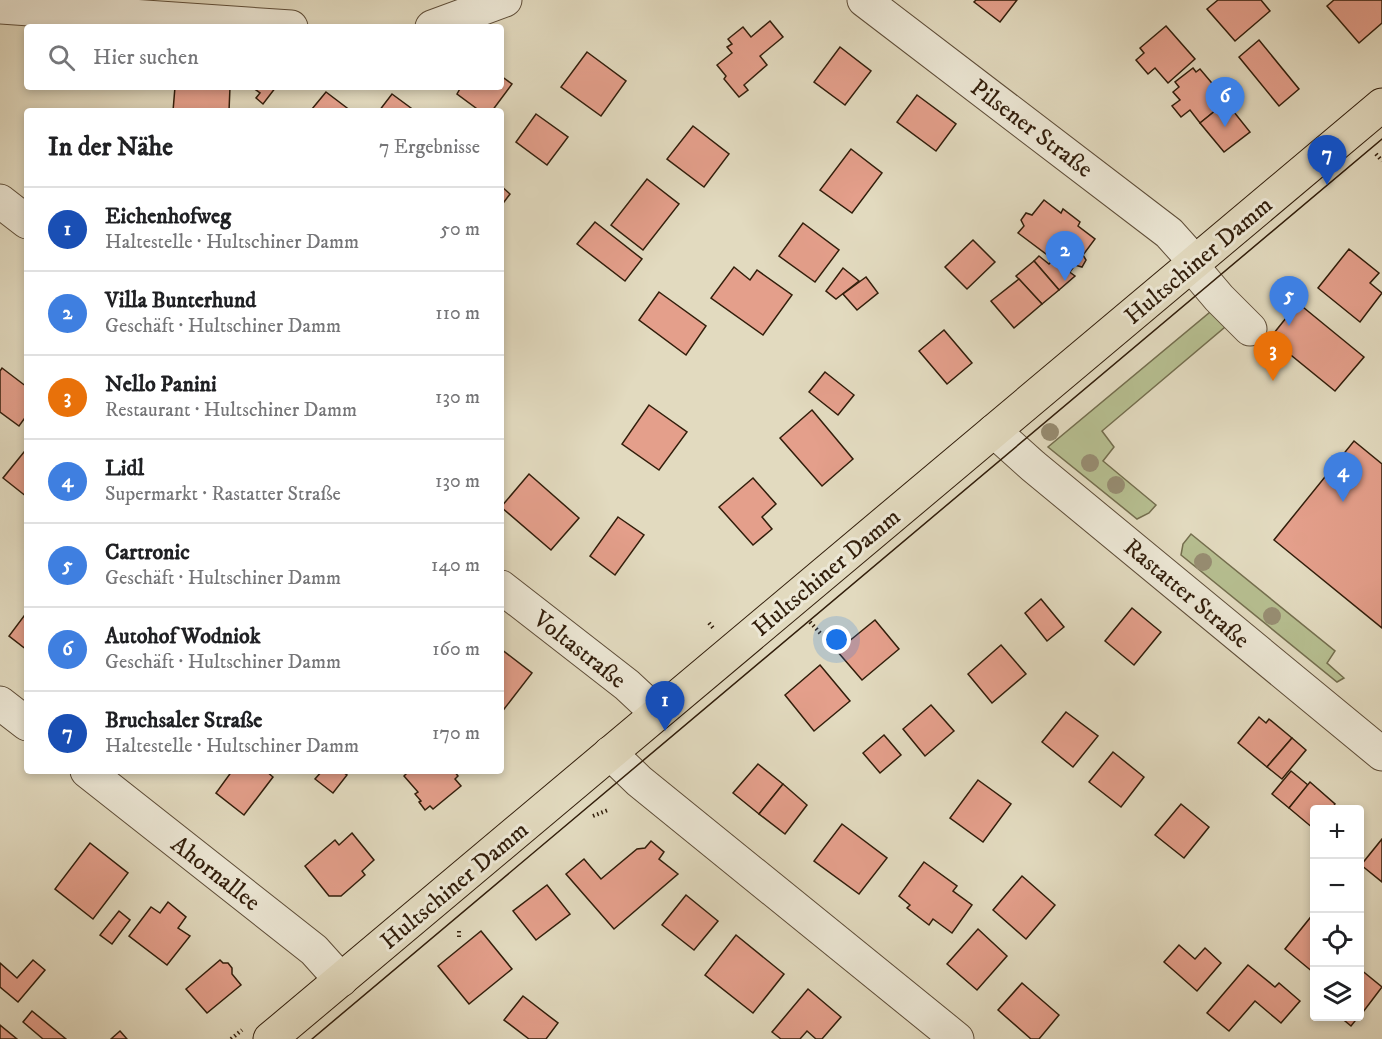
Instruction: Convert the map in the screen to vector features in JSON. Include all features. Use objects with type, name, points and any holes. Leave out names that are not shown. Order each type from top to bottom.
[{"type":"main road","name":"Hultschiner Damm","points":[[270,1039],[1382,105]]},
{"type":"street","points":[[440,24],[505,0]]},
{"type":"street","name":"Pilsener Straße","points":[[864,0],[1164,230],[1219,298],[1250,329]]},
{"type":"street","points":[[0,7],[204,10],[276,24]]},
{"type":"street","points":[[0,201],[24,220]]},
{"type":"street","name":"Rastatter Straße","points":[[994,431],[1032,466],[1382,754]]},
{"type":"street","name":"Voltastraße","points":[[504,589],[627,685],[657,713]]},
{"type":"street","points":[[0,703],[24,722]]},
{"type":"street","points":[[610,753],[649,790],[957,1039]]},
{"type":"street","name":"Ahornallee","points":[[91,774],[309,946],[341,980]]},
{"type":"path","points":[[1376,154],[1382,161]]},
{"type":"path","points":[[593,816],[608,810]]},
{"type":"path","points":[[459,931],[459,938]]},
{"type":"green space","points":[[1215,308],[1225,327],[1102,431],[1114,447],[1103,461],[1156,505],[1149,513],[1137,519],[1048,447]]},
{"type":"green space","points":[[1191,534],[1335,651],[1327,663],[1344,678],[1337,682],[1181,555],[1183,544]]},
{"type":"building","points":[[976,0],[1017,0],[1000,22],[974,2]]},
{"type":"building","points":[[1218,0],[1261,0],[1270,11],[1235,41],[1207,9]]},
{"type":"building","points":[[1334,0],[1382,0],[1382,23],[1359,43],[1327,6]]},
{"type":"building","points":[[770,21],[783,37],[760,56],[767,65],[744,85],[748,90],[739,97],[724,79],[726,76],[717,65],[732,53],[727,47],[732,44],[728,39],[743,27],[751,37]]},
{"type":"building","points":[[1166,26],[1195,59],[1168,83],[1155,68],[1148,74],[1136,60],[1144,53],[1140,48]]},
{"type":"building","points":[[1259,40],[1299,89],[1279,106],[1239,57]]},
{"type":"building","points":[[840,47],[871,71],[845,105],[814,82]]},
{"type":"building","points":[[587,52],[626,81],[601,116],[561,87]]},
{"type":"building","points":[[1193,68],[1196,72],[1200,69],[1227,101],[1200,123],[1190,110],[1181,117],[1172,106],[1180,100],[1173,92],[1179,87],[1175,82]]},
{"type":"building","points":[[504,78],[512,84],[494,108],[476,108],[457,94],[459,90],[504,90]]},
{"type":"building","points":[[175,90],[230,90],[229,108],[173,108]]},
{"type":"building","points":[[256,90],[274,90],[263,104],[256,98],[260,93]]},
{"type":"building","points":[[326,92],[347,108],[313,108]]},
{"type":"building","points":[[392,94],[411,108],[381,108]]},
{"type":"building","points":[[917,95],[956,124],[936,151],[897,122]]},
{"type":"building","points":[[1226,102],[1250,132],[1224,152],[1200,123]]},
{"type":"building","points":[[536,114],[568,137],[547,165],[516,142]]},
{"type":"building","points":[[693,126],[729,154],[704,187],[667,159]]},
{"type":"building","points":[[851,149],[882,173],[852,213],[820,190]]},
{"type":"building","points":[[647,179],[679,204],[643,250],[611,225]]},
{"type":"building","points":[[504,189],[510,194],[504,202]]},
{"type":"building","points":[[1044,200],[1061,213],[1063,209],[1080,222],[1078,226],[1095,239],[1083,255],[1086,260],[1082,267],[1075,265],[1070,272],[1018,233],[1024,226],[1021,220],[1026,213],[1032,215]]},
{"type":"building","points":[[595,222],[642,259],[625,281],[577,244]]},
{"type":"building","points":[[803,223],[839,250],[815,282],[779,256]]},
{"type":"building","points":[[973,240],[995,262],[967,289],[945,267]]},
{"type":"building","points":[[1349,249],[1379,273],[1370,283],[1382,293],[1360,322],[1318,288]]},
{"type":"building","points":[[1039,256],[1049,264],[1053,260],[1075,276],[1059,290],[1034,261]]},
{"type":"building","points":[[1034,261],[1059,290],[1042,304],[1016,276]]},
{"type":"building","points":[[734,267],[750,280],[757,270],[792,295],[763,335],[711,298]]},
{"type":"building","points":[[843,268],[859,281],[836,299],[826,291]]},
{"type":"building","points":[[866,277],[878,293],[857,310],[843,294]]},
{"type":"building","points":[[1019,279],[1042,304],[1014,328],[991,301]]},
{"type":"building","points":[[659,292],[706,326],[686,355],[639,320]]},
{"type":"building","points":[[1298,303],[1364,357],[1335,391],[1270,338]]},
{"type":"building","points":[[944,330],[972,363],[947,384],[919,351]]},
{"type":"building","points":[[2,368],[24,385],[24,419],[19,426],[0,412],[0,371]]},
{"type":"building","points":[[825,372],[854,395],[838,415],[809,392]]},
{"type":"building","points":[[649,405],[687,432],[659,470],[622,444]]},
{"type":"building","points":[[812,410],[853,459],[822,486],[780,438]]},
{"type":"building","points":[[1354,441],[1382,464],[1382,628],[1274,540]]},
{"type":"building","points":[[24,452],[24,495],[3,478]]},
{"type":"building","points":[[529,474],[579,518],[551,550],[504,510],[504,503]]},
{"type":"building","points":[[753,478],[776,504],[762,517],[772,529],[753,545],[719,507]]},
{"type":"building","points":[[618,517],[644,535],[615,575],[590,556]]},
{"type":"building","points":[[1041,599],[1064,627],[1047,641],[1025,613]]},
{"type":"building","points":[[1132,608],[1161,632],[1134,665],[1105,641]]},
{"type":"building","points":[[24,616],[24,648],[9,636]]},
{"type":"building","points":[[875,620],[899,649],[862,680],[837,651]]},
{"type":"building","points":[[1001,645],[1026,674],[992,703],[968,674]]},
{"type":"building","points":[[504,651],[532,673],[504,709]]},
{"type":"building","points":[[820,665],[850,701],[814,731],[785,695]]},
{"type":"building","points":[[931,705],[954,731],[925,756],[903,729]]},
{"type":"building","points":[[1066,712],[1098,736],[1073,767],[1042,742]]},
{"type":"building","points":[[1259,717],[1266,723],[1269,719],[1292,738],[1267,767],[1238,743]]},
{"type":"building","points":[[884,735],[901,755],[880,773],[863,753]]},
{"type":"building","points":[[1292,738],[1306,750],[1282,779],[1267,767]]},
{"type":"building","points":[[1113,752],[1144,777],[1121,807],[1089,782]]},
{"type":"building","points":[[758,764],[783,784],[759,814],[733,793]]},
{"type":"building","points":[[1291,771],[1308,785],[1289,808],[1272,794]]},
{"type":"building","points":[[230,774],[270,774],[273,777],[244,815],[216,793]]},
{"type":"building","points":[[319,774],[347,775],[333,793],[315,779]]},
{"type":"building","points":[[406,774],[456,774],[458,776],[455,779],[461,786],[433,809],[430,806],[425,810],[415,794],[418,792],[404,776]]},
{"type":"building","points":[[978,780],[1011,804],[983,842],[950,818]]},
{"type":"building","points":[[1310,782],[1335,804],[1310,805],[1310,826],[1289,808]]},
{"type":"building","points":[[783,784],[807,805],[785,834],[759,814]]},
{"type":"building","points":[[1181,804],[1209,827],[1184,858],[1155,835]]},
{"type":"building","points":[[842,824],[887,858],[859,894],[814,861]]},
{"type":"building","points":[[352,833],[374,860],[362,871],[365,875],[341,896],[329,896],[305,866],[335,840],[339,845]]},
{"type":"building","points":[[1382,839],[1382,882],[1364,867],[1364,861]]},
{"type":"building","points":[[651,841],[664,852],[659,859],[678,874],[614,929],[566,874],[584,859],[601,879],[637,849],[645,848]]},
{"type":"building","points":[[90,843],[128,873],[93,919],[55,889]]},
{"type":"building","points":[[924,862],[957,886],[953,891],[972,905],[952,933],[933,919],[929,925],[907,908],[910,905],[899,896]]},
{"type":"building","points":[[1022,876],[1055,905],[1026,939],[993,910]]},
{"type":"building","points":[[547,885],[570,914],[536,940],[513,911]]},
{"type":"building","points":[[686,895],[718,921],[694,950],[662,925]]},
{"type":"building","points":[[168,902],[186,917],[178,928],[190,936],[167,965],[129,936],[151,907],[160,913]]},
{"type":"building","points":[[119,911],[130,920],[112,944],[100,935]]},
{"type":"building","points":[[1310,918],[1310,970],[1285,949]]},
{"type":"building","points":[[978,929],[1007,956],[977,990],[947,964]]},
{"type":"building","points":[[481,931],[512,969],[469,1004],[438,966]]},
{"type":"building","points":[[736,935],[784,974],[753,1013],[705,975]]},
{"type":"building","points":[[1179,945],[1195,959],[1205,948],[1221,963],[1197,991],[1164,962]]},
{"type":"building","points":[[33,960],[45,970],[18,1002],[0,987],[0,963],[17,978]]},
{"type":"building","points":[[220,960],[228,963],[232,968],[232,974],[241,985],[207,1013],[186,989]]},
{"type":"building","points":[[1248,965],[1275,987],[1279,983],[1300,1001],[1281,1023],[1255,1001],[1229,1031],[1207,1013]]},
{"type":"building","points":[[1364,972],[1382,987],[1364,1011]]},
{"type":"building","points":[[1022,983],[1059,1015],[1039,1039],[1031,1039],[998,1010]]},
{"type":"building","points":[[808,989],[841,1017],[822,1039],[816,1039],[807,1031],[800,1039],[781,1039],[772,1032]]},
{"type":"building","points":[[523,996],[558,1023],[546,1039],[529,1039],[504,1020]]},
{"type":"building","points":[[32,1011],[66,1039],[43,1039],[23,1022]]},
{"type":"building","points":[[1345,1021],[1355,1021],[1351,1026]]},
{"type":"building","points":[[0,1025],[17,1039],[0,1039]]},
{"type":"building","points":[[120,1031],[127,1039],[111,1039]]},
{"type":"tram line","points":[[312,1039],[1382,139]]},
{"type":"place","name":"Autohof Wodniok","points":[[1225,127]]},
{"type":"place","name":"Bruchsaler Straße","points":[[1327,185]]},
{"type":"place","name":"Villa Bunterhund","points":[[1065,281]]},
{"type":"place","name":"Cartronic","points":[[1289,326]]},
{"type":"place","name":"Nello Panini","points":[[1273,381]]},
{"type":"place","name":"Lidl","points":[[1343,502]]},
{"type":"place","name":"Eichenhofweg","points":[[665,731]]}]
